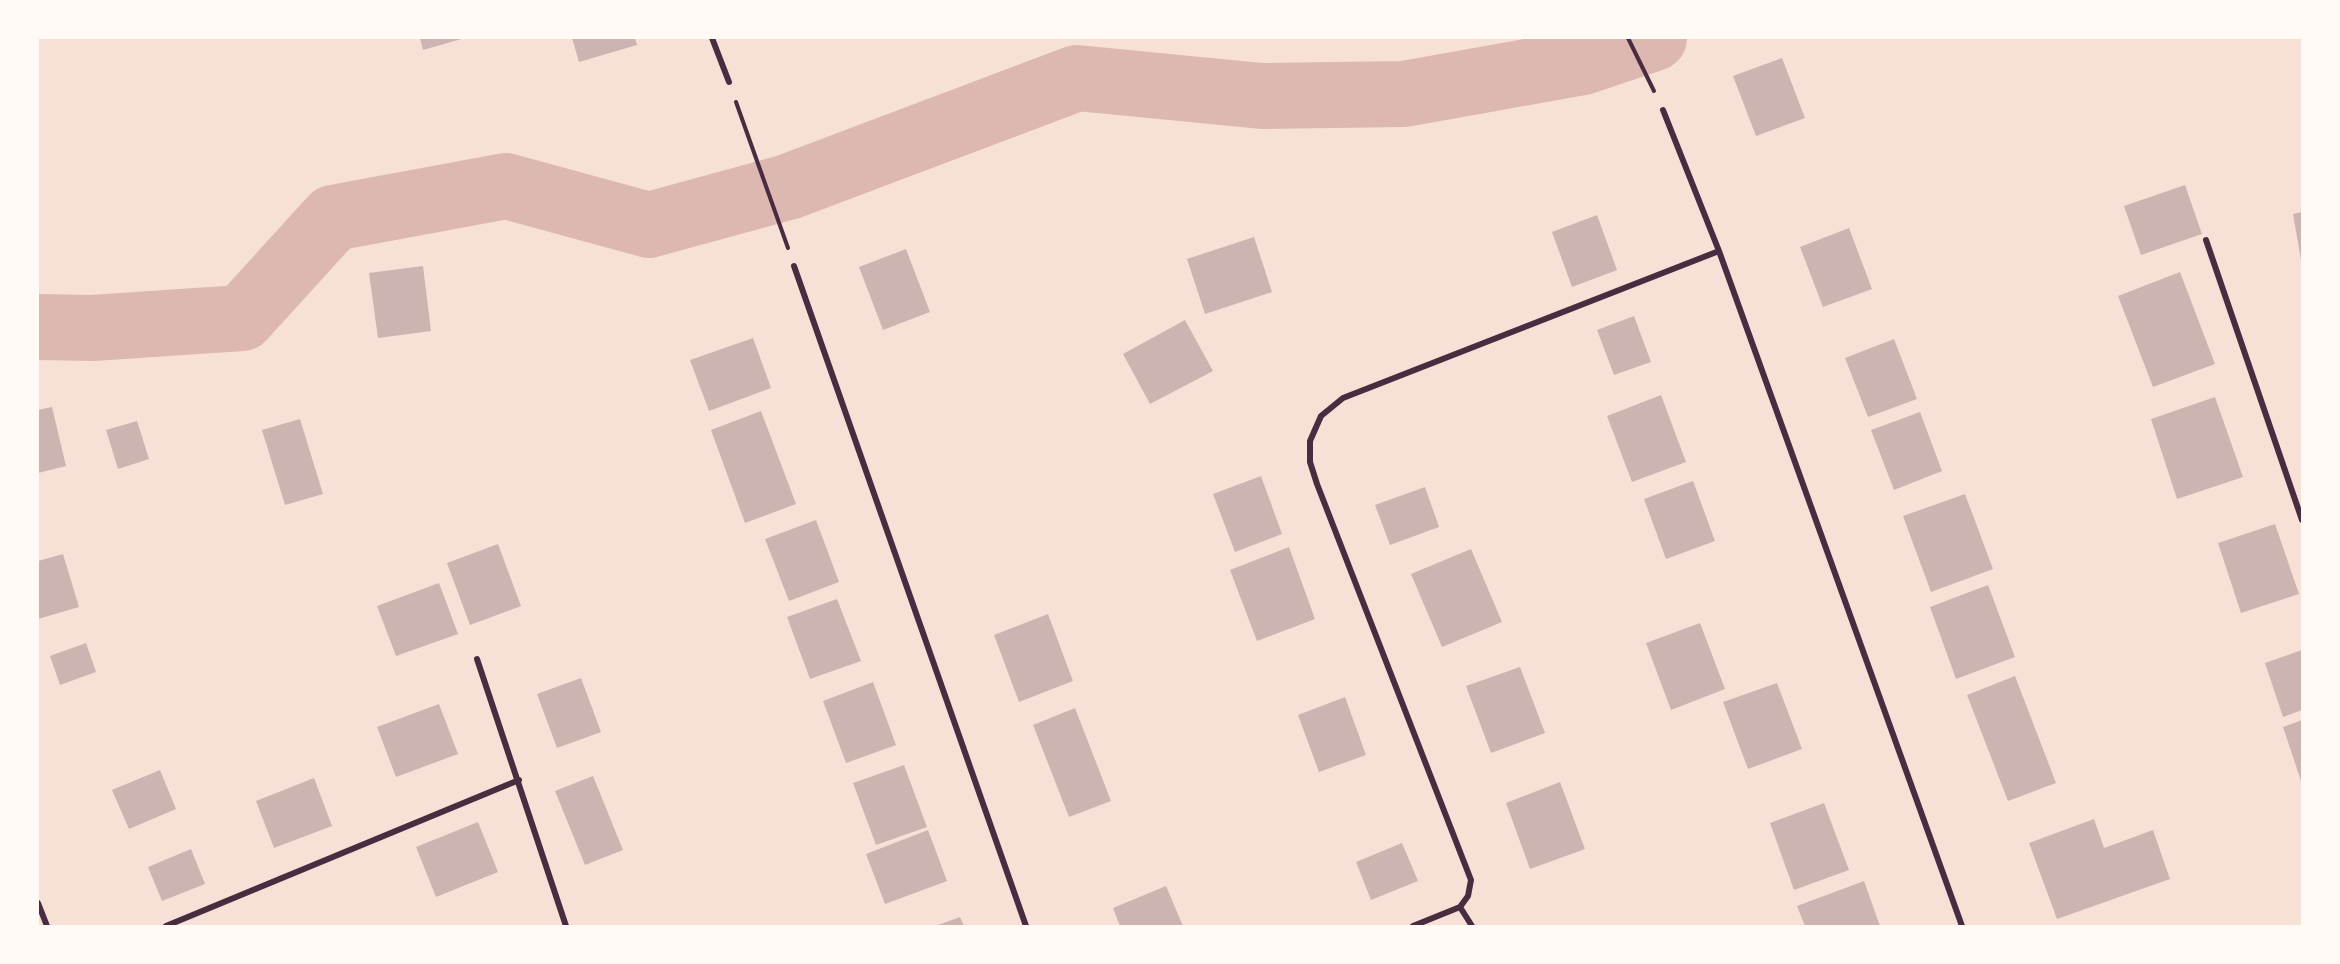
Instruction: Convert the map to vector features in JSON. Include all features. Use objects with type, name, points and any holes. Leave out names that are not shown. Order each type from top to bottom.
[{"type":"street","points":[[711,38],[729,82]]},
{"type":"street","points":[[1663,110],[1719,251],[1962,927]]},
{"type":"street","points":[[2206,240],[2302,520]]},
{"type":"street","points":[[1413,927],[1460,907],[1468,896],[1471,880],[1317,484],[1310,462],[1310,441],[1322,416],[1343,398],[1719,251]]},
{"type":"street","points":[[794,266],[1026,927]]},
{"type":"street","points":[[477,659],[567,927]]},
{"type":"street","points":[[166,927],[519,780]]},
{"type":"street","points":[[38,903],[47,927]]},
{"type":"street","points":[[1460,907],[1472,927]]},
{"type":"path","points":[[1628,38],[1663,110]]},
{"type":"path","points":[[729,82],[794,266]]},
{"type":"building","points":[[420,38],[465,38],[423,50]]},
{"type":"building","points":[[572,38],[635,38],[637,45],[579,62]]},
{"type":"building","points":[[1782,58],[1805,118],[1756,136],[1733,76]]},
{"type":"building","points":[[2185,185],[2202,234],[2141,255],[2124,206]]},
{"type":"building","points":[[2302,212],[2302,260],[2301,260],[2293,214]]},
{"type":"building","points":[[1597,215],[1617,270],[1572,287],[1552,232]]},
{"type":"building","points":[[1849,228],[1872,289],[1823,307],[1800,247]]},
{"type":"building","points":[[1254,237],[1272,292],[1205,314],[1187,259]]},
{"type":"building","points":[[906,249],[930,312],[883,330],[859,267]]},
{"type":"building","points":[[423,266],[431,331],[378,338],[369,273]]},
{"type":"building","points":[[2180,272],[2215,364],[2153,387],[2118,296]]},
{"type":"building","points":[[1634,316],[1651,362],[1614,375],[1597,330]]},
{"type":"building","points":[[1185,320],[1213,371],[1150,404],[1123,354]]},
{"type":"building","points":[[753,338],[771,388],[709,411],[690,360]]},
{"type":"building","points":[[1894,339],[1917,399],[1868,417],[1845,358]]},
{"type":"building","points":[[1661,395],[1686,462],[1632,482],[1607,416]]},
{"type":"building","points":[[2215,397],[2243,477],[2177,499],[2151,419]]},
{"type":"building","points":[[52,407],[66,466],[38,473],[38,410]]},
{"type":"building","points":[[761,411],[796,504],[745,523],[711,430]]},
{"type":"building","points":[[1920,412],[1942,471],[1894,490],[1871,430]]},
{"type":"building","points":[[300,419],[323,494],[285,505],[262,430]]},
{"type":"building","points":[[137,421],[149,459],[118,469],[106,430]]},
{"type":"building","points":[[1261,476],[1282,534],[1235,552],[1213,494]]},
{"type":"building","points":[[1693,481],[1715,541],[1666,559],[1644,499]]},
{"type":"building","points":[[1425,487],[1439,527],[1390,545],[1375,505]]},
{"type":"building","points":[[1965,494],[1993,569],[1931,592],[1903,516]]},
{"type":"building","points":[[816,520],[839,582],[789,601],[765,539]]},
{"type":"building","points":[[2275,524],[2299,594],[2241,613],[2218,543]]},
{"type":"building","points":[[498,544],[521,606],[470,625],[447,563]]},
{"type":"building","points":[[1289,547],[1315,619],[1257,641],[1230,570]]},
{"type":"building","points":[[1471,549],[1502,622],[1442,647],[1411,574]]},
{"type":"building","points":[[63,554],[79,607],[38,619],[38,561]]},
{"type":"building","points":[[439,583],[458,634],[396,656],[377,606]]},
{"type":"building","points":[[1988,585],[2015,657],[1956,679],[1930,607]]},
{"type":"building","points":[[837,599],[861,661],[810,679],[787,617]]},
{"type":"building","points":[[1048,614],[1073,681],[1019,702],[994,635]]},
{"type":"building","points":[[1700,623],[1725,689],[1671,710],[1646,643]]},
{"type":"building","points":[[86,643],[96,672],[60,685],[50,656]]},
{"type":"building","points":[[2302,650],[2302,710],[2283,717],[2265,663]]},
{"type":"building","points":[[1520,667],[1545,733],[1491,753],[1466,686]]},
{"type":"building","points":[[2015,676],[2056,783],[2008,801],[1967,695]]},
{"type":"building","points":[[581,678],[601,732],[557,748],[537,694]]},
{"type":"building","points":[[873,682],[896,745],[846,763],[823,701]]},
{"type":"building","points":[[1777,683],[1802,749],[1748,769],[1723,702]]},
{"type":"building","points":[[1345,697],[1366,755],[1319,772],[1298,715]]},
{"type":"building","points":[[439,704],[458,754],[396,777],[377,727]]},
{"type":"building","points":[[1075,708],[1111,801],[1069,817],[1033,725]]},
{"type":"building","points":[[2302,720],[2302,784],[2283,727]]},
{"type":"building","points":[[904,765],[927,827],[876,845],[853,783]]},
{"type":"building","points":[[160,770],[176,809],[129,829],[112,790]]},
{"type":"building","points":[[593,776],[623,850],[585,865],[555,791]]},
{"type":"building","points":[[314,778],[332,826],[274,848],[256,801]]},
{"type":"building","points":[[1560,782],[1585,849],[1530,869],[1506,803]]},
{"type":"building","points":[[1824,803],[1849,870],[1794,890],[1770,823]]},
{"type":"building","points":[[2094,819],[2104,848],[2153,830],[2170,879],[2057,919],[2029,843]]},
{"type":"building","points":[[478,822],[498,872],[436,897],[416,847]]},
{"type":"building","points":[[928,830],[947,881],[885,904],[866,854]]},
{"type":"building","points":[[1402,843],[1418,881],[1371,900],[1356,862]]},
{"type":"building","points":[[191,849],[205,884],[162,901],[148,867]]},
{"type":"building","points":[[1864,881],[1880,926],[1805,926],[1797,906]]},
{"type":"building","points":[[1166,886],[1183,926],[1120,926],[1113,908]]},
{"type":"building","points":[[960,917],[964,926],[935,926]]},
{"type":"waterway","points":[[38,327],[92,328],[242,318],[333,218],[506,186],[649,225],[788,187],[1077,78],[1262,96],[1404,94],[1583,62],[1654,38]]}]
